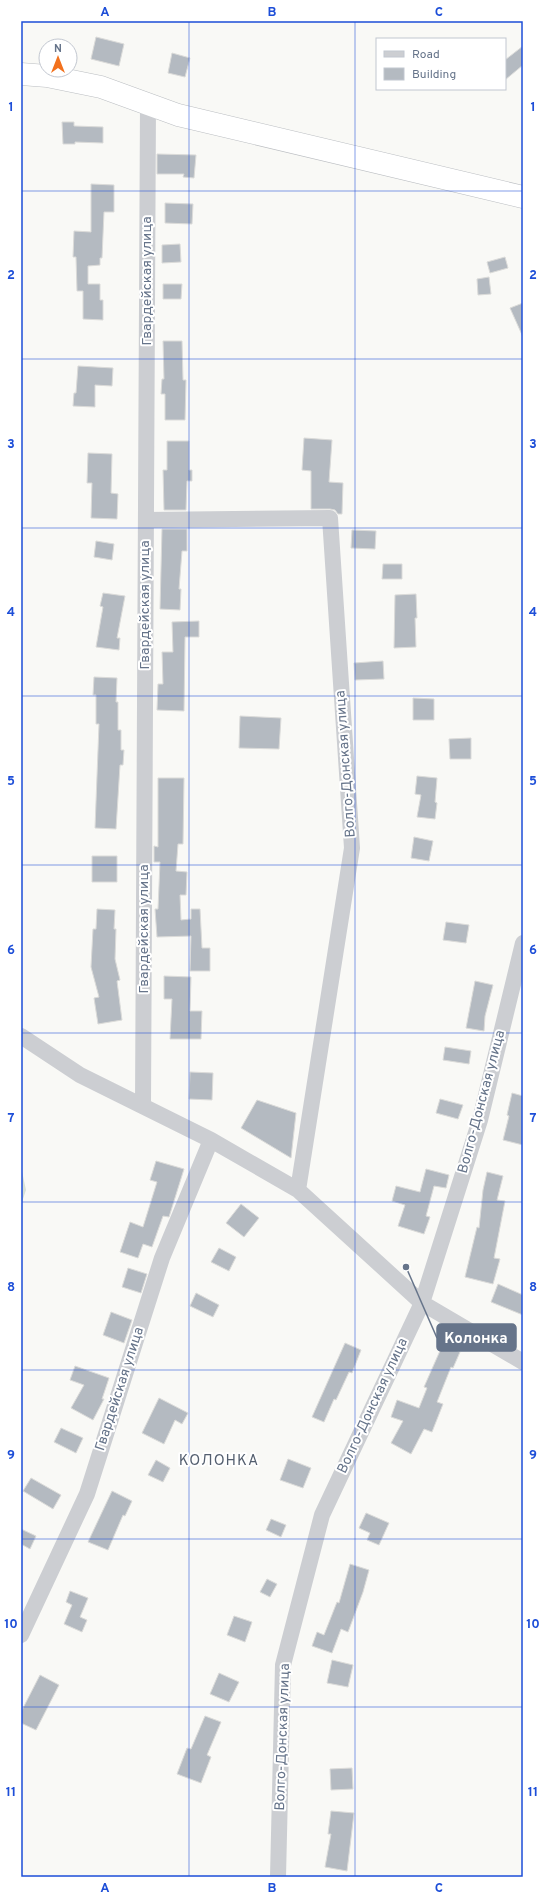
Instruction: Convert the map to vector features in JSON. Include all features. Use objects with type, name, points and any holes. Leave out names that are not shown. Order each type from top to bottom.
[{"type":"highway","points":[[21,74],[47,76],[101,87],[178,114],[523,197]]},
{"type":"street","name":"Гвардейская улица","points":[[142,1106],[148,104]]},
{"type":"street","name":"Волго-Донская улица","points":[[146,520],[330,518],[352,848],[298,1190]]},
{"type":"street","name":"Волго-Донская улица","points":[[278,1877],[283,1666],[322,1515],[422,1303],[480,1120],[523,943]]},
{"type":"street","points":[[21,1036],[80,1075],[210,1140],[298,1190],[422,1303],[523,1362]]},
{"type":"street","name":"Гвардейская улица","points":[[21,1635],[87,1494],[162,1258],[210,1140]]},
{"type":"shaded area","points":[[21,1167],[26,1190],[21,1205]]},
{"type":"building","points":[[96,37],[124,44],[119,66],[91,59]]},
{"type":"building","points":[[523,46],[523,65],[506,79],[506,59]]},
{"type":"building","points":[[172,53],[190,58],[185,77],[168,73]]},
{"type":"building","points":[[62,122],[74,122],[74,126],[103,127],[103,143],[75,142],[75,144],[63,144]]},
{"type":"building","points":[[157,154],[196,155],[194,178],[183,177],[184,174],[157,174]]},
{"type":"building","points":[[91,184],[114,185],[114,212],[104,212],[102,258],[100,258],[100,265],[88,266],[88,284],[100,284],[100,300],[103,300],[103,320],[83,319],[83,291],[77,291],[76,257],[73,257],[74,231],[91,232]]},
{"type":"building","points":[[165,203],[193,204],[192,224],[165,223]]},
{"type":"building","points":[[180,244],[181,262],[162,263],[162,245]]},
{"type":"building","points":[[505,257],[508,268],[490,273],[487,262]]},
{"type":"building","points":[[489,277],[491,294],[478,295],[477,279]]},
{"type":"building","points":[[163,284],[182,284],[181,299],[163,299]]},
{"type":"building","points":[[523,303],[523,337],[510,308]]},
{"type":"building","points":[[163,341],[182,341],[183,380],[186,380],[185,420],[165,420],[165,394],[161,394],[162,379],[164,379]]},
{"type":"building","points":[[78,366],[113,368],[112,386],[95,385],[95,407],[73,406],[74,393],[76,393]]},
{"type":"building","points":[[304,438],[332,440],[329,482],[343,483],[342,514],[338,514],[335,510],[330,509],[311,509],[311,471],[302,470]]},
{"type":"building","points":[[167,441],[189,441],[189,470],[192,470],[192,481],[187,481],[186,510],[164,510],[163,470],[167,470]]},
{"type":"building","points":[[88,453],[112,454],[111,493],[118,494],[117,519],[91,518],[92,483],[87,483]]},
{"type":"building","points":[[162,529],[187,529],[187,551],[182,551],[179,589],[181,589],[180,610],[160,609]]},
{"type":"building","points":[[352,530],[376,531],[375,549],[351,548]]},
{"type":"building","points":[[96,541],[114,544],[112,560],[94,557]]},
{"type":"building","points":[[383,564],[402,564],[402,579],[382,579]]},
{"type":"building","points":[[103,593],[125,596],[117,638],[120,638],[119,650],[96,647],[103,607],[100,606]]},
{"type":"building","points":[[416,594],[416,647],[394,648],[395,595]]},
{"type":"building","points":[[199,621],[199,637],[185,637],[184,711],[157,710],[158,684],[163,684],[162,652],[173,652],[172,622]]},
{"type":"building","points":[[383,661],[384,679],[355,680],[354,663]]},
{"type":"building","points":[[94,677],[117,678],[116,702],[118,702],[118,730],[121,730],[121,750],[124,750],[123,765],[120,765],[116,829],[95,828],[99,724],[96,724],[96,695],[93,695]]},
{"type":"building","points":[[413,698],[434,699],[434,720],[413,720]]},
{"type":"building","points":[[240,716],[281,718],[279,749],[239,748]]},
{"type":"building","points":[[471,738],[471,759],[450,759],[449,739]]},
{"type":"building","points":[[417,776],[437,778],[435,802],[437,803],[435,819],[417,817],[421,795],[415,794]]},
{"type":"building","points":[[158,778],[184,778],[183,844],[178,844],[176,871],[187,872],[186,895],[180,895],[181,920],[191,919],[191,909],[200,909],[202,948],[210,948],[210,971],[190,971],[191,936],[157,937],[155,909],[158,909],[160,862],[154,862],[154,846],[158,847]]},
{"type":"building","points":[[414,837],[433,841],[429,861],[411,858]]},
{"type":"building","points":[[92,856],[117,856],[117,882],[92,882]]},
{"type":"building","points":[[97,909],[115,910],[115,959],[120,980],[117,981],[122,1020],[98,1024],[94,998],[99,997],[91,967],[93,929],[96,929]]},
{"type":"building","points":[[446,922],[469,925],[466,943],[443,940]]},
{"type":"building","points":[[164,976],[191,977],[190,1011],[202,1011],[201,1039],[170,1039],[172,999],[164,999]]},
{"type":"building","points":[[475,981],[493,985],[485,1016],[484,1031],[466,1028]]},
{"type":"building","points":[[445,1047],[471,1051],[469,1064],[443,1060]]},
{"type":"building","points":[[190,1072],[213,1073],[212,1100],[189,1099]]},
{"type":"building","points":[[512,1093],[523,1096],[523,1145],[503,1140],[509,1116],[507,1115]]},
{"type":"building","points":[[440,1099],[463,1105],[458,1119],[436,1113]]},
{"type":"building","points":[[257,1100],[296,1113],[291,1158],[241,1128]]},
{"type":"building","points":[[156,1161],[184,1169],[169,1217],[163,1216],[152,1247],[143,1244],[138,1258],[120,1252],[130,1222],[143,1227],[157,1182],[150,1180]]},
{"type":"building","points":[[426,1169],[449,1175],[446,1188],[434,1186],[426,1216],[430,1217],[424,1234],[398,1226],[405,1205],[392,1201],[396,1186],[420,1192]]},
{"type":"building","points":[[487,1172],[503,1176],[497,1200],[505,1201],[494,1258],[500,1259],[493,1284],[465,1277],[477,1227],[479,1228],[483,1190]]},
{"type":"building","points":[[241,1204],[259,1218],[244,1237],[226,1223]]},
{"type":"building","points":[[219,1248],[236,1257],[229,1271],[211,1262]]},
{"type":"building","points":[[128,1268],[147,1274],[141,1293],[122,1287]]},
{"type":"building","points":[[498,1284],[523,1295],[523,1315],[491,1302]]},
{"type":"building","points":[[196,1293],[219,1305],[213,1317],[190,1306]]},
{"type":"building","points":[[111,1312],[132,1320],[124,1343],[103,1335]]},
{"type":"building","points":[[345,1343],[361,1350],[352,1373],[349,1372],[336,1400],[334,1399],[324,1422],[312,1417]]},
{"type":"building","points":[[443,1344],[460,1352],[453,1368],[451,1367],[437,1402],[443,1404],[432,1432],[424,1429],[411,1454],[391,1443],[403,1421],[391,1417],[397,1400],[419,1408],[427,1388],[424,1387]]},
{"type":"building","points":[[75,1366],[109,1378],[102,1399],[104,1399],[93,1420],[71,1408],[84,1385],[70,1380]]},
{"type":"building","points":[[159,1398],[188,1413],[182,1424],[175,1420],[164,1444],[142,1433]]},
{"type":"building","points":[[61,1428],[83,1438],[76,1453],[54,1442]]},
{"type":"building","points":[[288,1459],[311,1468],[303,1488],[280,1480]]},
{"type":"building","points":[[156,1460],[170,1468],[163,1482],[148,1475]]},
{"type":"building","points":[[31,1478],[61,1495],[53,1509],[23,1491]]},
{"type":"building","points":[[112,1491],[132,1501],[125,1516],[123,1515],[108,1550],[88,1542]]},
{"type":"building","points":[[366,1513],[389,1523],[379,1545],[367,1540],[370,1533],[359,1528]]},
{"type":"building","points":[[271,1519],[286,1525],[281,1537],[266,1530]]},
{"type":"building","points":[[21,1529],[36,1536],[30,1549],[21,1544]]},
{"type":"building","points":[[350,1564],[369,1570],[363,1592],[348,1632],[341,1629],[332,1653],[312,1646],[317,1632],[324,1635],[337,1602],[339,1603]]},
{"type":"building","points":[[267,1579],[277,1584],[270,1597],[260,1592]]},
{"type":"building","points":[[70,1591],[88,1598],[80,1617],[87,1620],[82,1632],[64,1624],[72,1605],[66,1602]]},
{"type":"building","points":[[234,1616],[252,1622],[245,1642],[227,1635]]},
{"type":"building","points":[[332,1660],[353,1665],[348,1687],[327,1683]]},
{"type":"building","points":[[219,1673],[239,1682],[229,1702],[210,1694]]},
{"type":"building","points":[[40,1675],[59,1685],[36,1730],[21,1723],[21,1712]]},
{"type":"building","points":[[205,1716],[221,1722],[207,1755],[211,1757],[201,1783],[177,1774],[187,1748],[191,1749]]},
{"type":"building","points":[[352,1768],[353,1789],[331,1790],[330,1769]]},
{"type":"building","points":[[331,1811],[354,1813],[347,1871],[325,1867],[331,1834],[328,1834]]},
{"type":"place","name":"Колонка","points":[[406,1267]]},
{"type":"district","name":"КОЛОНКА","points":[[219,1461]]}]
